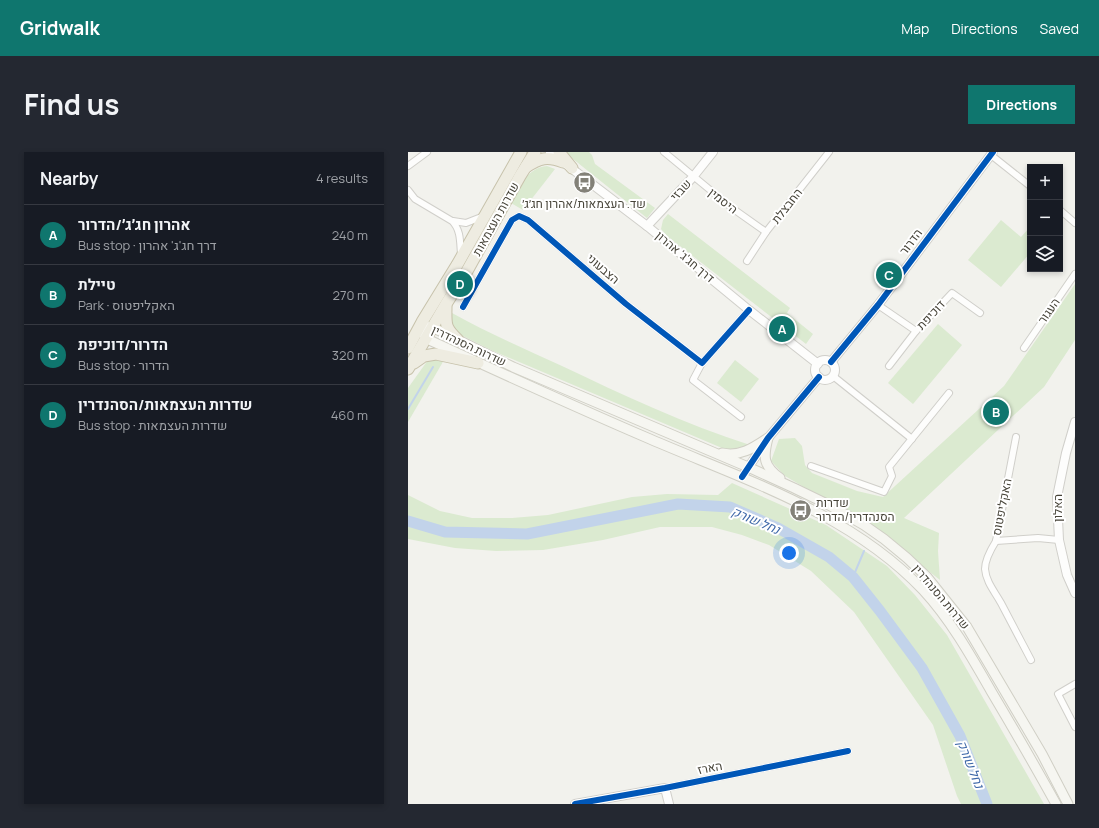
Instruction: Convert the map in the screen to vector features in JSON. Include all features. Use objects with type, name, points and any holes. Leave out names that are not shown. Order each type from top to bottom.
[{"type":"highway","points":[[507,175],[513,162],[514,152]]},
{"type":"highway","name":"שדרות העצמאות","points":[[408,348],[521,152]]},
{"type":"highway","name":"שדרות העצמאות","points":[[409,367],[467,271],[534,152]]},
{"type":"highway","points":[[524,169],[536,161],[547,158],[565,161]]},
{"type":"highway","points":[[446,304],[446,320],[449,332],[458,340]]},
{"type":"highway","points":[[409,367],[424,356],[436,354],[478,362]]},
{"type":"main road","name":"שדרות הסנהדרין","points":[[1056,804],[1037,768],[972,658],[940,610],[922,589],[902,570],[850,531],[826,516],[742,477],[644,436],[426,339],[420,326],[432,327],[520,370],[748,467],[829,505],[864,525],[907,558],[926,577],[967,627],[1042,754],[1068,804]]},
{"type":"main road","points":[[703,448],[725,454],[740,453],[753,448],[768,438]]},
{"type":"main road","points":[[768,438],[765,456],[768,467],[772,472],[794,488]]},
{"type":"street","points":[[408,166],[427,152]]},
{"type":"street","name":"דרך חג'ג' אהרון","points":[[550,152],[565,161],[818,364]]},
{"type":"street","name":"היסמין","points":[[664,152],[732,208],[766,232]]},
{"type":"street","name":"שבזי","points":[[647,226],[693,177],[713,152]]},
{"type":"street","name":"החבצלת","points":[[747,261],[766,232],[829,152]]},
{"type":"street","points":[[992,154],[1027,183]]},
{"type":"street","name":"הדרור","points":[[831,362],[878,304],[992,154]]},
{"type":"street","points":[[408,190],[415,199],[458,223],[466,223],[485,215]]},
{"type":"street","points":[[1063,213],[1075,223]]},
{"type":"street","name":"הצבעוני","points":[[463,307],[512,220],[519,216],[528,220],[626,304],[702,363]]},
{"type":"street","points":[[452,221],[459,230],[461,258]]},
{"type":"street","name":"העגור","points":[[1024,348],[1075,274]]},
{"type":"street","name":"דוכיפת","points":[[889,366],[916,331],[952,293],[980,314]]},
{"type":"street","points":[[878,304],[916,331]]},
{"type":"street","points":[[741,417],[693,380],[702,363],[749,310]]},
{"type":"street","points":[[826,360],[831,362],[835,369],[833,376],[826,380],[818,377],[816,369],[818,364],[826,360]]},
{"type":"street","points":[[833,376],[912,439]]},
{"type":"street","points":[[742,477],[768,438],[818,377]]},
{"type":"street","points":[[811,466],[884,492],[892,476],[889,467],[949,393]]},
{"type":"street","name":"האלון","points":[[1075,422],[1056,497],[1059,540],[1067,575],[1075,593]]},
{"type":"street","name":"האקליפטוס","points":[[1016,437],[996,541],[986,560],[985,570],[989,584],[1032,660]]},
{"type":"street","points":[[996,541],[1038,538],[1059,540]]},
{"type":"street","points":[[1075,684],[1058,694],[1075,727]]},
{"type":"street","name":"הארז","points":[[575,804],[665,788],[848,751]]},
{"type":"street","points":[[665,788],[669,804]]},
{"type":"green space","points":[[566,152],[589,152],[592,155],[595,164],[655,208],[647,218]]},
{"type":"green space","points":[[547,166],[555,169],[523,210],[511,203],[529,174],[534,170]]},
{"type":"green space","points":[[668,214],[790,308],[787,313],[813,334],[806,344],[667,236],[661,229],[663,220]]},
{"type":"green space","points":[[1001,220],[1021,237],[1027,230],[1027,257],[1001,287],[968,260]]},
{"type":"green space","points":[[1075,284],[1075,340],[1044,387],[904,518],[939,533],[938,551],[940,580],[894,544],[840,508],[785,476],[771,461],[779,439],[795,438],[802,446],[805,465],[812,473],[857,491],[883,497],[1004,386]]},
{"type":"green space","points":[[452,313],[507,341],[631,398],[702,428],[750,445],[747,449],[729,451],[493,351],[459,334],[450,323]]},
{"type":"green space","points":[[938,324],[962,345],[913,404],[888,383]]},
{"type":"green space","points":[[428,360],[444,360],[408,422],[408,388]]},
{"type":"green space","points":[[735,360],[759,379],[741,402],[717,383]]},
{"type":"green space","points":[[732,483],[826,525],[887,566],[915,595],[947,635],[1044,804],[961,804],[933,725],[854,612],[811,571],[769,545],[742,535],[712,527],[660,527],[603,540],[543,550],[496,551],[455,548],[408,539],[408,495],[440,511],[472,518],[512,518],[548,515],[632,497],[667,494],[718,495]]},
{"type":"waterway","points":[[408,409],[433,367]]},
{"type":"waterway","name":"נחל שורק","points":[[408,521],[445,532],[527,534],[678,504],[730,507],[778,528],[829,557],[853,577],[880,611],[922,668],[960,736],[987,804]]},
{"type":"waterway","points":[[853,577],[864,551]]},
{"type":"cycle path","points":[[831,362],[878,305],[993,152]]},
{"type":"cycle path","points":[[463,307],[512,220],[519,216],[528,220],[626,304],[702,363],[749,310]]},
{"type":"cycle path","points":[[742,477],[768,438],[819,377]]},
{"type":"cycle path","points":[[575,804],[665,788],[848,751]]},
{"type":"place","name":"שד. העצמאות/אהרון חג׳ג׳","points":[[584,183]]},
{"type":"place","name":"הדרור/דוכיפת","points":[[889,275]]},
{"type":"place","name":"שדרות העצמאות/הסהנדרין","points":[[460,284]]},
{"type":"place","name":"אהרון חג׳ג׳/הדרור","points":[[782,329]]},
{"type":"place","name":"טיילת","points":[[996,412]]},
{"type":"place","name":"שדרות הסנהדרין/הדרור","points":[[800,510]]}]
